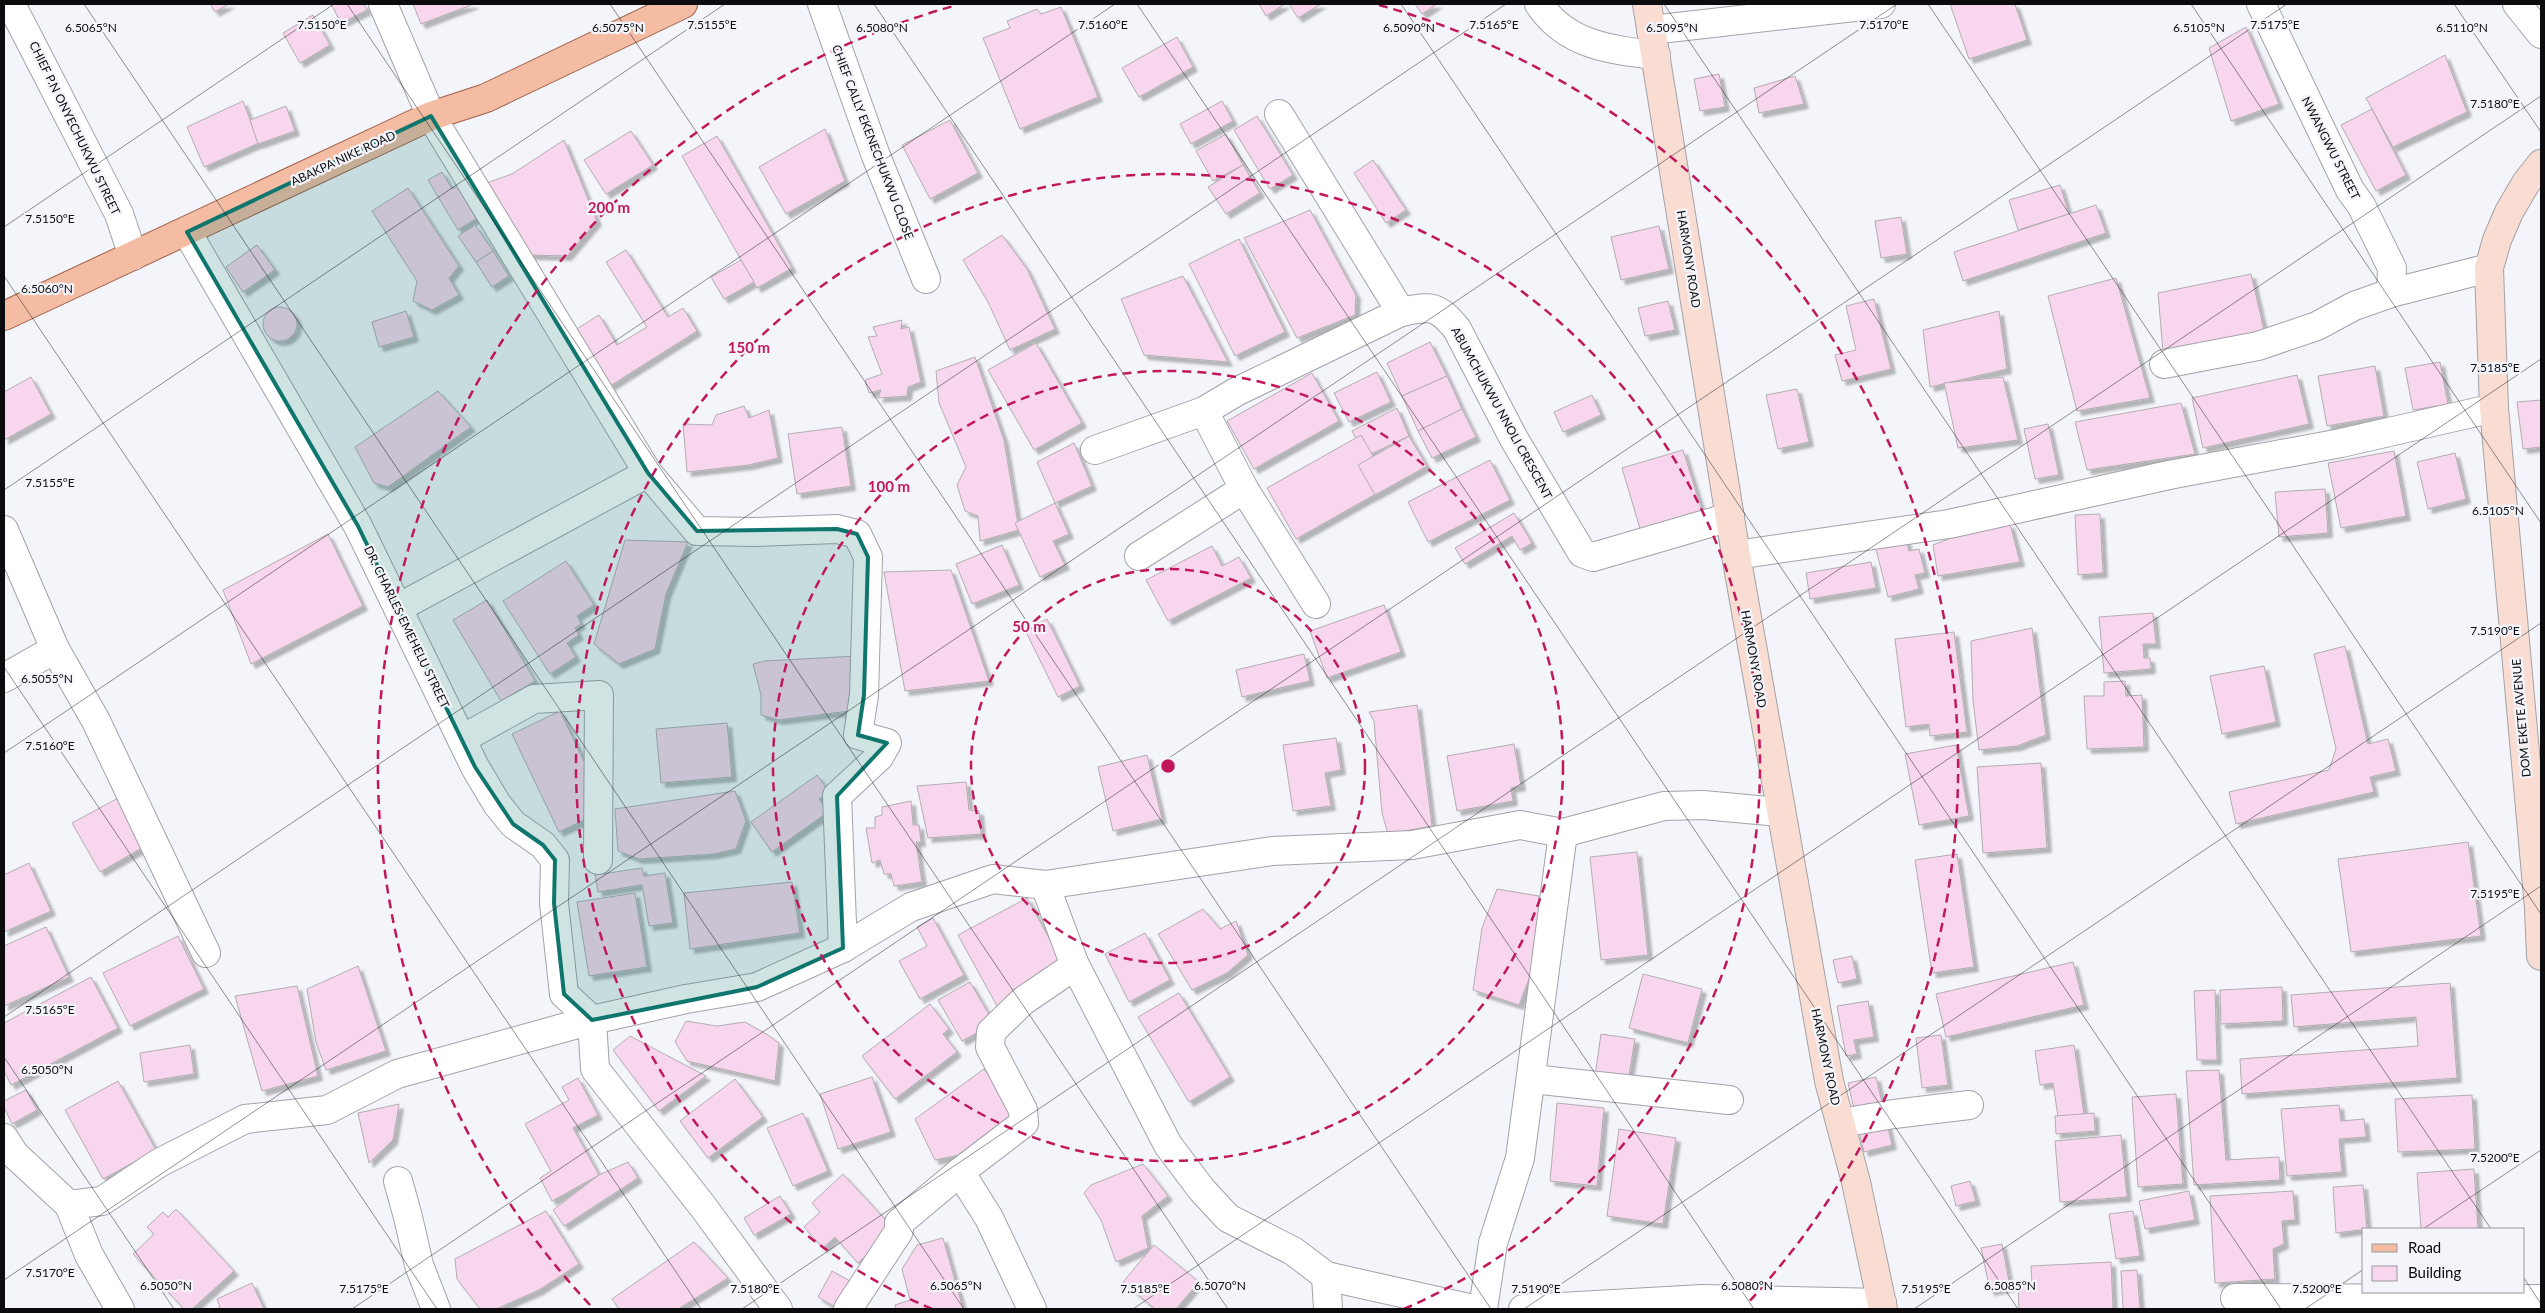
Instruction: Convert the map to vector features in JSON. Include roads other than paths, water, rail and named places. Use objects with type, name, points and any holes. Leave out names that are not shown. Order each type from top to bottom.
[{"type":"main road","name":"ABAKPA NIKE ROAD","points":[[4,316],[187,232],[431,116],[486,98],[683,4]]},
{"type":"main road","name":"HARMONY ROAD","points":[[1651,30],[1736,555],[1780,812],[1829,1081],[1841,1123],[1883,1306]]},
{"type":"main road","name":"DOM EKETE AVENUE","points":[[2541,164],[2526,183],[2509,212],[2496,240],[2489,268],[2494,408],[2539,908],[2541,956]]},
{"type":"street","name":"CHIEF P.N ONYECHUKWU STREET","points":[[11,4],[119,214],[132,256]]},
{"type":"street","points":[[383,4],[431,116],[648,473],[697,531],[754,532],[837,529],[857,534],[868,557],[864,695],[858,735],[888,743],[879,756],[837,796],[843,948]]},
{"type":"street","name":"CHIEF CALLY EKENECHUKWU CLOSE","points":[[822,4],[876,156],[926,279]]},
{"type":"street","points":[[1540,4],[1546,14],[1566,31],[1582,41],[1611,50],[1651,30],[1881,4]]},
{"type":"street","name":"NWANGWU STREET","points":[[2261,4],[2350,190],[2361,206],[2392,268],[2391,293]]},
{"type":"street","points":[[2517,4],[2541,34]]},
{"type":"street","points":[[1279,114],[1401,312]]},
{"type":"street","name":"DR. CHARLES EMEHELU STREET","points":[[187,232],[358,526],[462,739],[497,804],[513,824],[543,845],[555,860],[554,903],[564,994],[592,1020]]},
{"type":"street","points":[[2164,364],[2258,346],[2317,326],[2354,306],[2391,293],[2489,268]]},
{"type":"street","name":"ABUMCHUKWU NNOLI CRESCENT","points":[[1095,450],[1204,411],[1236,392],[1401,312],[1429,306],[1446,315],[1457,329],[1514,439],[1582,553],[1593,557],[1730,517]]},
{"type":"street","points":[[1736,555],[1949,524],[2169,475],[2341,443],[2494,408]]},
{"type":"street","points":[[1204,411],[1244,489],[1316,604]]},
{"type":"street","points":[[398,608],[648,473]]},
{"type":"street","points":[[1139,556],[1244,489]]},
{"type":"street","points":[[4,530],[55,649],[96,721],[206,953]]},
{"type":"street","points":[[4,678],[55,649]]},
{"type":"street","points":[[462,739],[534,700],[598,695],[598,860]]},
{"type":"street","points":[[69,1205],[102,1201],[159,1163],[245,1119],[327,1110],[397,1074],[592,1020],[686,999],[758,986],[843,948],[911,907],[948,892],[993,879],[1045,884],[1272,850],[1412,845],[1520,825],[1562,834],[1664,806],[1703,805],[1780,812]]},
{"type":"street","points":[[1483,1309],[1493,1244],[1520,1158],[1532,1079],[1562,834]]},
{"type":"street","points":[[1045,884],[1074,963],[1168,1145],[1202,1190],[1228,1218],[1293,1251],[1326,1276],[1473,1309]]},
{"type":"street","points":[[848,1309],[898,1231],[899,1223],[960,1172],[1024,1123],[1023,1110],[990,1047],[991,1032],[1023,1001],[1067,971],[1074,963]]},
{"type":"street","points":[[592,1020],[595,1069],[704,1208],[778,1309]]},
{"type":"street","points":[[1532,1079],[1728,1100]]},
{"type":"street","points":[[1841,1123],[1894,1114],[1969,1106]]},
{"type":"street","points":[[4,1138],[15,1155],[69,1205],[89,1255],[120,1309]]},
{"type":"street","points":[[960,1172],[989,1218],[1032,1309]]},
{"type":"street","points":[[398,1181],[419,1265],[436,1309]]},
{"type":"street","points":[[1326,1276],[1328,1309]]},
{"type":"street","points":[[2235,1298],[2541,1299]]},
{"type":"street","points":[[1523,1309],[1702,1299],[1883,1306]]}]
